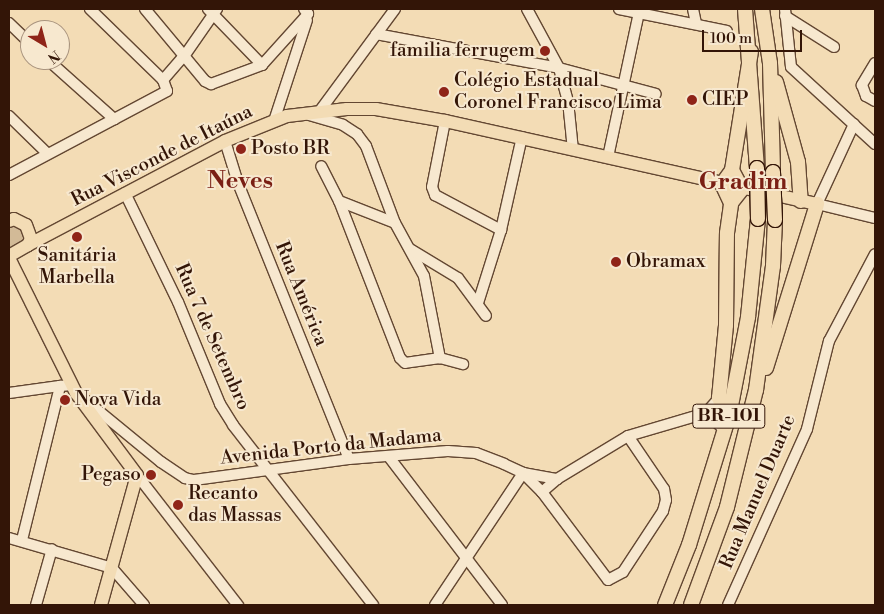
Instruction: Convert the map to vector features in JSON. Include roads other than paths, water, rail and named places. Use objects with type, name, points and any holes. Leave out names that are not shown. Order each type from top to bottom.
[{"type":"highway","name":"BR-101","points":[[665,605],[689,544],[725,430],[748,316],[758,219],[758,168],[751,52],[745,9]]},
{"type":"highway","name":"BR-101","points":[[691,605],[728,507],[756,390],[768,313],[774,220],[770,63],[762,9]]},
{"type":"highway","points":[[731,203],[722,184],[732,170],[751,52]]},
{"type":"highway","points":[[770,63],[798,162],[801,201]]},
{"type":"highway","points":[[729,416],[719,398],[726,325],[727,233],[731,203],[742,189],[732,170]]},
{"type":"highway","points":[[756,390],[786,308],[817,204]]},
{"type":"main road","name":"Rua Visconde de Itaúna","points":[[9,257],[28,245],[225,141],[274,121],[303,113],[376,110],[445,121],[522,137],[742,189],[817,204]]},
{"type":"main road","points":[[10,217],[26,226],[55,231]]},
{"type":"main road","points":[[26,226],[30,233],[28,245]]},
{"type":"main road","points":[[9,257],[70,388],[138,475],[101,605]]},
{"type":"street","points":[[9,175],[167,91],[163,80],[90,9]]},
{"type":"street","points":[[145,9],[205,81],[211,84],[262,65],[308,11]]},
{"type":"street","points":[[319,112],[396,9]]},
{"type":"street","points":[[527,9],[559,68],[568,101],[573,150]]},
{"type":"street","points":[[619,9],[696,23],[727,31]]},
{"type":"street","points":[[693,9],[696,23]]},
{"type":"street","points":[[163,80],[185,55],[213,11],[262,65]]},
{"type":"street","points":[[274,121],[308,11]]},
{"type":"street","points":[[785,12],[834,47]]},
{"type":"street","points":[[785,12],[791,66],[875,144]]},
{"type":"street","points":[[608,157],[639,13]]},
{"type":"street","points":[[9,23],[20,33]]},
{"type":"street","points":[[376,34],[559,68],[656,94]]},
{"type":"street","points":[[875,63],[862,85],[862,91],[875,101]]},
{"type":"street","points":[[59,70],[114,119]]},
{"type":"street","points":[[303,113],[343,125],[357,134],[366,146],[395,223],[424,276],[440,358]]},
{"type":"street","points":[[9,116],[48,154]]},
{"type":"street","points":[[445,121],[432,188],[435,195],[500,230]]},
{"type":"street","points":[[817,204],[854,124]]},
{"type":"street","points":[[478,303],[500,230],[522,137]]},
{"type":"street","name":"Rua América","points":[[225,141],[238,183],[349,459]]},
{"type":"street","points":[[321,166],[339,201],[400,358],[405,363],[440,358],[463,364]]},
{"type":"street","name":"Rua 7 de Setembro","points":[[125,193],[178,302],[220,404],[373,605]]},
{"type":"street","points":[[339,201],[395,223]]},
{"type":"street","name":"Rua Visconde de Itaúna","points":[[817,204],[875,218]]},
{"type":"street","points":[[410,249],[458,278],[486,316]]},
{"type":"street","name":"Rua Manuel Duarte","points":[[728,605],[807,429],[829,341],[875,254]]},
{"type":"street","points":[[9,393],[70,388],[22,540]]},
{"type":"street","name":"Avenida Porto da Madama","points":[[70,388],[185,478],[204,479],[349,459],[448,450],[476,453],[523,473],[542,492],[608,580],[623,572],[632,560],[666,500],[664,489],[628,436]]},
{"type":"street","points":[[542,492],[557,479],[628,436],[706,413],[719,398]]},
{"type":"street","points":[[706,413],[725,430]]},
{"type":"street","points":[[389,456],[502,605]]},
{"type":"street","points":[[435,605],[523,473],[557,479]]},
{"type":"street","points":[[138,475],[236,604]]},
{"type":"street","points":[[9,538],[22,540],[112,568],[144,605]]},
{"type":"street","points":[[36,605],[52,549]]},
{"type":"place","name":"familia ferrugem","points":[[545,51]]},
{"type":"place","name":"Colégio Estadual Coronel Francisco Lima","points":[[444,92]]},
{"type":"place","name":"CIEP","points":[[692,100]]},
{"type":"place","name":"Posto BR","points":[[241,149]]},
{"type":"place","name":"Sanitária Marbella","points":[[77,237]]},
{"type":"place","name":"Obramax","points":[[616,262]]},
{"type":"place","name":"Nova Vida","points":[[65,400]]},
{"type":"place","name":"Pegaso","points":[[151,475]]},
{"type":"place","name":"Recanto das Massas","points":[[178,505]]},
{"type":"district","name":"Neves","points":[[240,182]]},
{"type":"district","name":"Gradim","points":[[743,183]]}]
